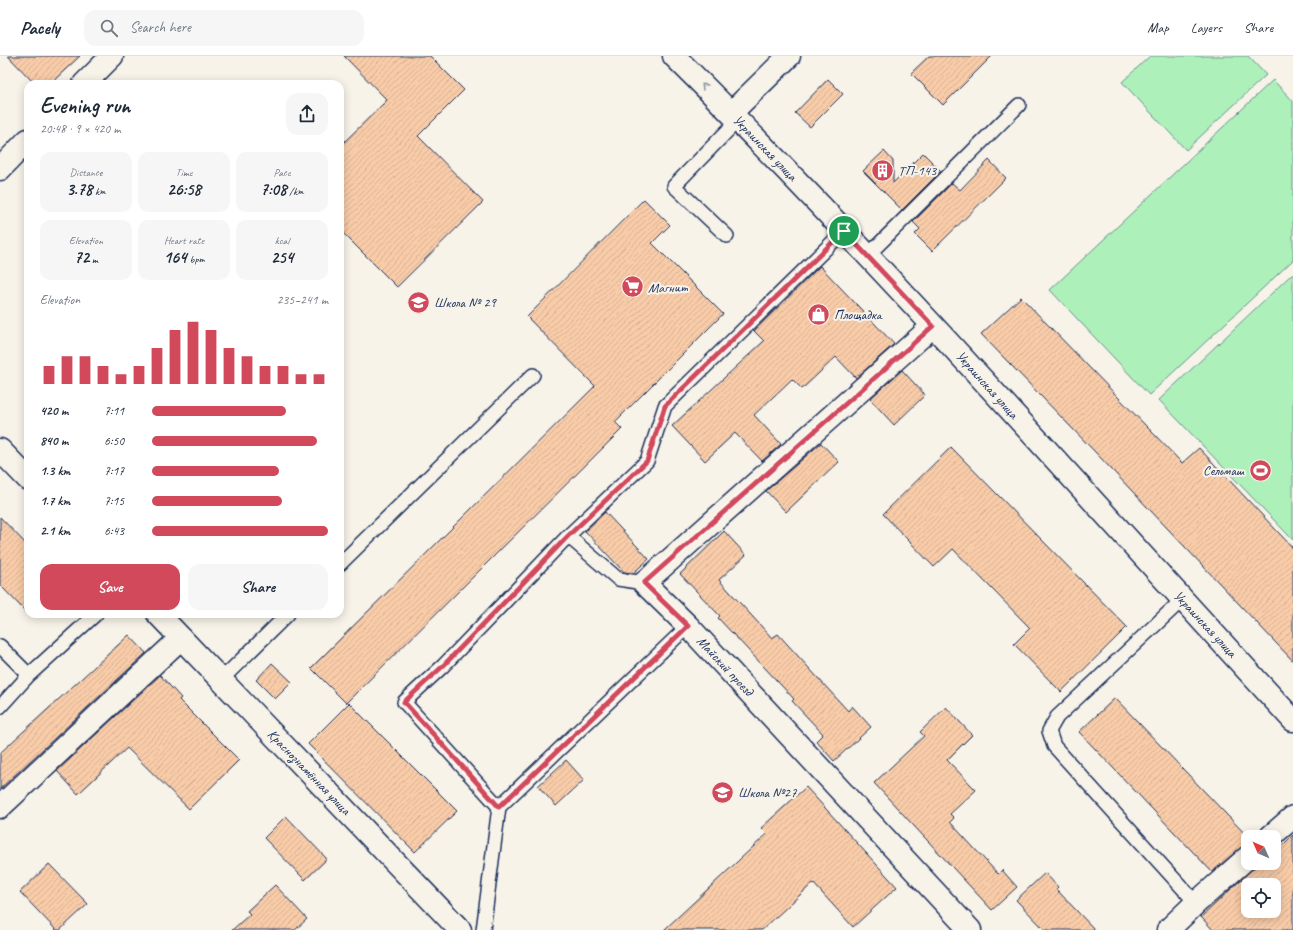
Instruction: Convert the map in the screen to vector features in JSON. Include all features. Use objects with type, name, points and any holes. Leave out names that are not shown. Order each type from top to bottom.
[{"type":"street","points":[[88,80],[112,56]]},
{"type":"street","name":"Украинская улица","points":[[674,56],[735,117],[933,326],[1293,720]]},
{"type":"street","points":[[735,117],[789,56]]},
{"type":"street","points":[[0,169],[24,144]]},
{"type":"street","points":[[644,583],[933,326]]},
{"type":"street","points":[[0,450],[24,475]]},
{"type":"street","name":"Майский проезд","points":[[644,583],[688,626],[970,930]]},
{"type":"street","name":"Краснознамённая улица","points":[[162,618],[460,930]]},
{"type":"street","points":[[0,807],[181,638]]},
{"type":"street","points":[[1278,830],[1293,817]]},
{"type":"street","points":[[1168,930],[1241,862]]},
{"type":"lane","points":[[867,256],[1019,105]]},
{"type":"lane","points":[[727,236],[674,186],[735,117]]},
{"type":"lane","points":[[499,807],[404,702],[443,666],[568,536],[647,461],[665,406],[844,231]]},
{"type":"lane","points":[[344,560],[533,375]]},
{"type":"lane","points":[[568,536],[618,579],[644,583]]},
{"type":"lane","points":[[1182,600],[1057,717],[1049,731],[1054,746],[1196,903]]},
{"type":"lane","points":[[0,707],[29,675],[92,618]]},
{"type":"lane","points":[[221,680],[284,618]]},
{"type":"lane","points":[[483,930],[499,807],[688,626]]},
{"type":"lane","points":[[0,646],[29,675]]},
{"type":"green space","points":[[1150,56],[1248,56],[1266,75],[1186,150],[1122,82]]},
{"type":"green space","points":[[1273,80],[1293,101],[1293,260],[1149,395],[1050,290]]},
{"type":"green space","name":"Сельмаш","points":[[1293,273],[1293,540],[1159,400]]},
{"type":"building","points":[[8,56],[80,56],[54,80],[31,80]]},
{"type":"building","points":[[344,56],[430,56],[464,90],[418,136],[483,202],[397,287],[344,234],[344,142],[387,100]]},
{"type":"building","points":[[929,56],[992,56],[943,105],[911,73]]},
{"type":"building","points":[[828,79],[843,94],[810,127],[795,113]]},
{"type":"building","points":[[884,151],[893,161],[893,183],[923,153],[941,171],[902,210],[863,171]]},
{"type":"building","points":[[989,160],[1006,178],[932,251],[915,234],[920,229],[913,222],[952,183],[960,190]]},
{"type":"building","points":[[644,199],[670,225],[652,243],[723,314],[615,422],[622,429],[346,703],[311,668],[595,386],[527,317]]},
{"type":"building","points":[[820,266],[894,344],[856,378],[836,357],[802,389],[792,379],[754,415],[781,444],[762,461],[735,433],[705,461],[672,426],[764,341],[754,331]]},
{"type":"building","points":[[1021,297],[1182,463],[1199,448],[1293,548],[1293,661],[981,334]]},
{"type":"building","points":[[902,370],[925,395],[894,425],[870,399]]},
{"type":"building","points":[[821,443],[839,462],[786,512],[766,491]]},
{"type":"building","points":[[951,447],[1127,627],[1061,692],[1014,644],[1030,628],[953,549],[934,567],[883,514]]},
{"type":"building","points":[[605,512],[649,559],[633,573],[624,572],[585,531]]},
{"type":"building","points":[[0,517],[24,542],[24,610],[0,585]]},
{"type":"building","points":[[724,531],[746,555],[719,580],[772,638],[778,634],[848,711],[852,706],[871,727],[834,761],[816,741],[823,734],[792,701],[794,699],[718,618],[720,616],[680,574]]},
{"type":"building","points":[[129,635],[146,653],[0,789],[0,753]]},
{"type":"building","points":[[272,663],[292,682],[275,699],[256,680]]},
{"type":"building","points":[[160,675],[181,698],[179,700],[239,760],[189,809],[127,748],[78,794],[57,771]]},
{"type":"building","points":[[1115,698],[1241,830],[1241,848],[1212,872],[1079,732]]},
{"type":"building","points":[[349,703],[457,811],[415,852],[308,744]]},
{"type":"building","points":[[946,707],[972,735],[947,760],[976,790],[950,814],[954,818],[950,822],[998,874],[1002,870],[1017,887],[992,910],[874,783],[924,736],[920,732]]},
{"type":"building","points":[[566,760],[584,780],[556,806],[538,786]]},
{"type":"building","points":[[806,787],[897,887],[853,927],[813,883],[762,930],[664,930],[767,834],[761,828]]},
{"type":"building","points":[[286,816],[327,859],[305,880],[264,838]]},
{"type":"building","points":[[1293,835],[1293,930],[1213,930],[1201,917],[1241,880],[1241,918],[1281,918],[1281,878],[1243,878],[1251,870],[1281,870],[1281,847]]},
{"type":"building","points":[[49,864],[88,904],[60,930],[56,930],[20,892]]},
{"type":"building","points":[[1045,873],[1058,887],[1056,889],[1095,930],[1045,930],[1016,900]]},
{"type":"building","points":[[275,885],[307,919],[295,930],[232,930],[250,914],[247,911]]},
{"type":"place","name":"ТП-143","points":[[883,170]]},
{"type":"place","name":"Магнит","points":[[633,287]]},
{"type":"place","name":"Школа № 29","points":[[418,302]]},
{"type":"place","name":"Площадка","points":[[818,314]]},
{"type":"place","name":"Сельмаш","points":[[1260,470]]},
{"type":"place","name":"Школа №27","points":[[722,792]]},
{"type":"route","points":[[844,231],[933,326],[644,583],[688,626],[499,807],[404,702],[443,666],[568,536],[647,461],[665,406],[844,231]]}]
